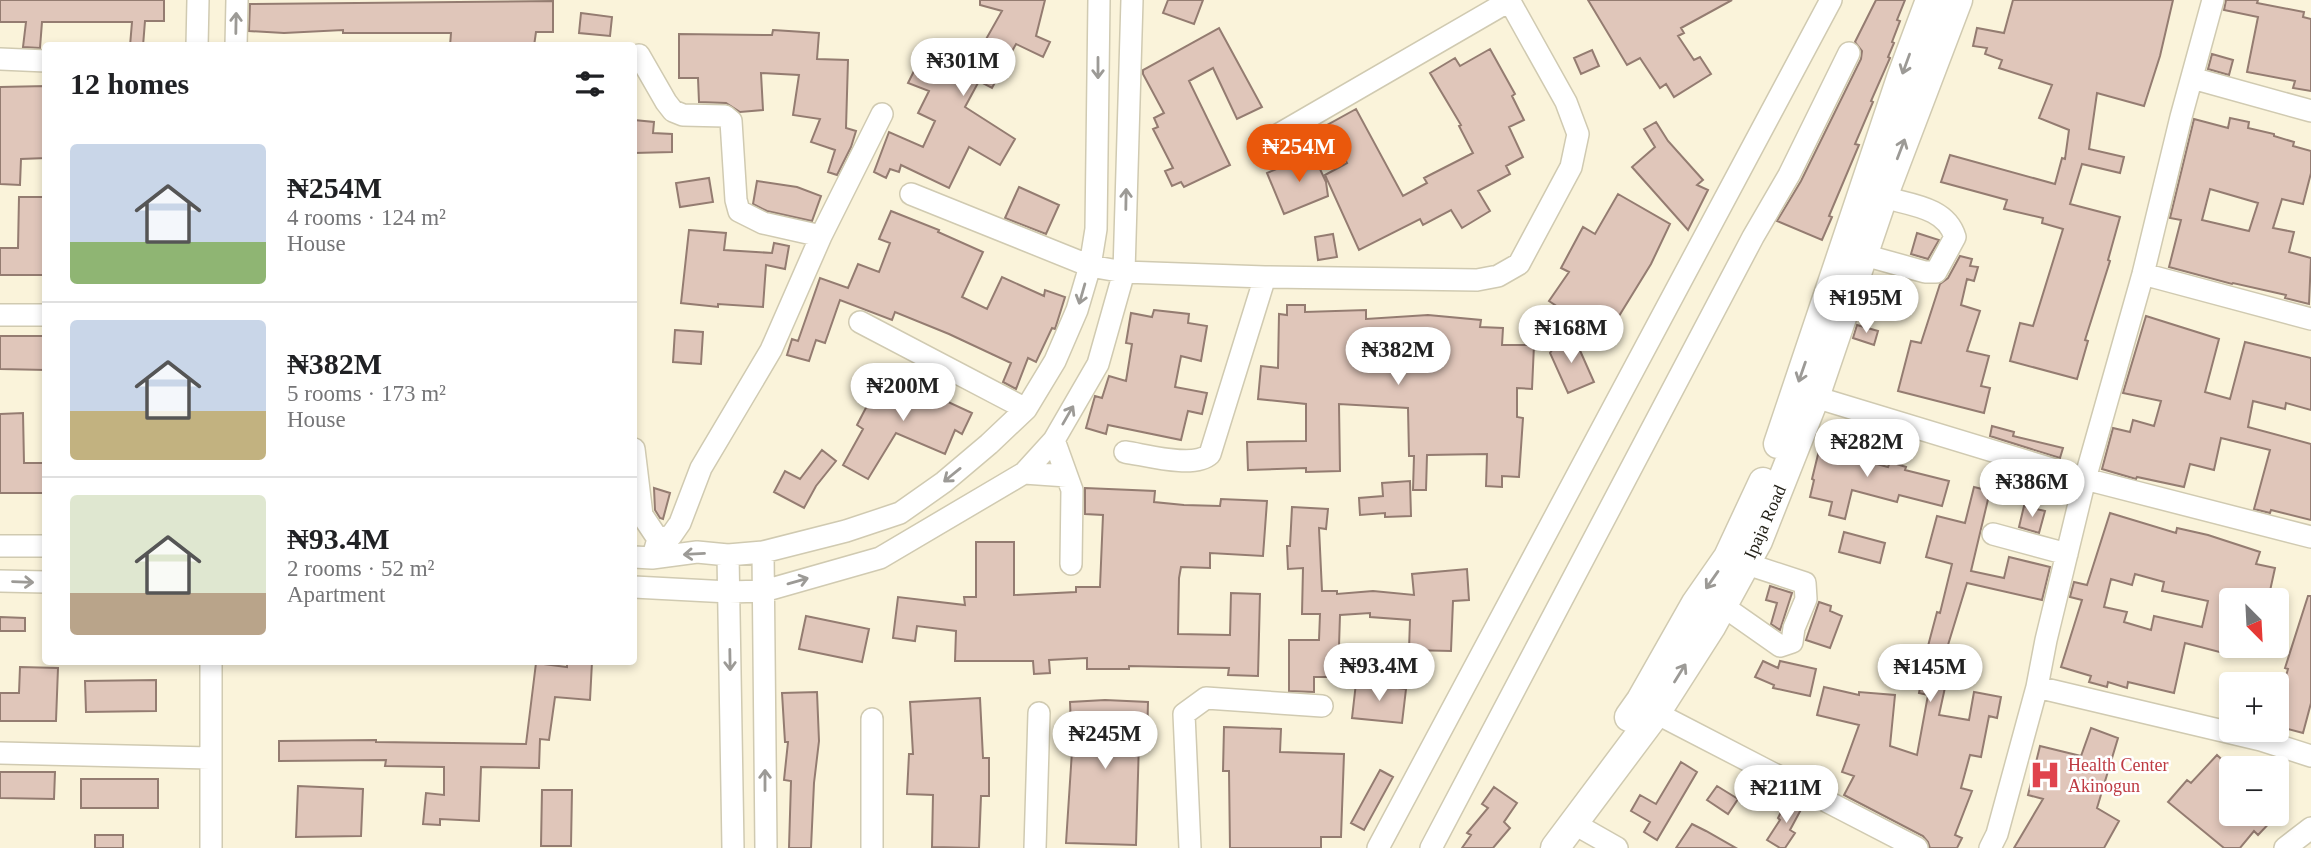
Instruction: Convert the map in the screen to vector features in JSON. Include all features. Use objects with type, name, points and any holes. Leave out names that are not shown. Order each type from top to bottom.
[{"type":"main road","name":"Ipaja Road","points":[[1555,848],[1656,713],[1747,564],[1774,503],[1815,397],[1854,252],[1930,0]]},
{"type":"main road","name":"Ipaja Road","points":[[1533,848],[1642,700],[1696,603],[1728,557],[1779,443],[1854,252],[1883,197],[1958,0]]},
{"type":"street","points":[[197,42],[198,0]]},
{"type":"street","points":[[236,42],[237,0]]},
{"type":"street","points":[[648,552],[728,555],[763,552],[846,531],[901,513],[971,459],[1026,409],[1055,361],[1077,310],[1090,266],[1096,229],[1098,0]]},
{"type":"street","points":[[637,587],[764,591],[880,558],[1024,473],[1054,440],[1098,364],[1124,272],[1132,0]]},
{"type":"street","points":[[911,194],[1090,266],[1124,272],[1265,277],[1477,279],[1499,276],[1519,264],[1571,167],[1578,134],[1566,103],[1509,0],[1276,136]]},
{"type":"street","points":[[1378,848],[1831,0]]},
{"type":"street","points":[[1990,848],[1997,834],[2036,687],[2085,479],[2144,274],[2213,0]]},
{"type":"street","points":[[1431,848],[1753,237],[1789,176],[1849,53]]},
{"type":"street","points":[[639,55],[673,111],[683,115],[725,116],[732,121],[736,200],[739,211],[763,223],[821,236]]},
{"type":"street","points":[[0,60],[42,61]]},
{"type":"street","points":[[2192,78],[2311,111]]},
{"type":"street","points":[[648,552],[671,536],[680,523],[701,468],[771,351],[821,236],[882,114]]},
{"type":"street","points":[[1854,252],[1925,272],[1936,272],[1955,237],[1951,224],[1940,214],[1883,197]]},
{"type":"street","points":[[2144,274],[2311,319]]},
{"type":"street","points":[[1125,452],[1192,462],[1210,454],[1265,277]]},
{"type":"street","points":[[0,315],[42,315]]},
{"type":"street","points":[[860,322],[1026,409]]},
{"type":"street","points":[[1815,397],[2085,479],[2311,537]]},
{"type":"street","points":[[1054,440],[1068,476],[1073,504],[1071,564]]},
{"type":"street","points":[[1024,473],[1068,476]]},
{"type":"street","points":[[637,474],[648,552]]},
{"type":"street","points":[[1993,534],[2067,554]]},
{"type":"street","points":[[0,546],[42,546]]},
{"type":"street","points":[[763,552],[766,848]]},
{"type":"street","points":[[728,555],[733,848]]},
{"type":"street","points":[[1723,606],[1780,646],[1792,642],[1794,628],[1806,598],[1805,583],[1747,564]]},
{"type":"street","points":[[0,581],[42,582]]},
{"type":"street","points":[[211,665],[211,848]]},
{"type":"street","points":[[2036,687],[2261,740],[2311,756]]},
{"type":"street","points":[[1190,848],[1184,714],[1206,698],[1322,706]]},
{"type":"street","points":[[1035,848],[1039,713]]},
{"type":"street","points":[[1656,713],[1917,848]]},
{"type":"street","points":[[872,719],[872,848]]},
{"type":"street","points":[[0,753],[210,758]]},
{"type":"street","points":[[1573,823],[1617,848]]},
{"type":"street","points":[[2286,848],[2311,828]]},
{"type":"building","points":[[0,0],[164,0],[164,21],[145,21],[143,42],[130,42],[132,22],[42,22],[40,48],[23,47],[26,22],[0,22]]},
{"type":"building","points":[[980,0],[1045,0],[1036,36],[1050,42],[1043,57],[1016,44],[992,88],[979,81],[965,107],[1015,139],[1000,165],[969,147],[949,188],[901,165],[899,172],[890,169],[886,178],[874,172],[889,132],[923,147],[935,121],[918,113],[929,91],[908,83],[928,43],[972,64],[1002,11],[980,5]]},
{"type":"building","points":[[1168,0],[1203,0],[1194,24],[1163,13]]},
{"type":"building","points":[[1588,0],[1732,0],[1681,28],[1684,33],[1678,36],[1694,60],[1700,57],[1711,74],[1674,97],[1666,84],[1660,88],[1640,58],[1627,65]]},
{"type":"building","points":[[1876,0],[1905,0],[1897,20],[1900,21],[1892,42],[1894,43],[1888,57],[1890,58],[1871,101],[1873,102],[1855,144],[1859,145],[1829,216],[1832,217],[1822,240],[1777,221],[1801,181],[1861,59],[1862,51],[1855,42]]},
{"type":"building","points":[[2013,0],[2173,0],[2160,56],[2144,106],[2097,93],[2089,149],[2124,157],[2120,173],[2082,164],[2070,204],[2120,217],[2108,260],[2110,261],[2085,340],[2088,341],[2077,379],[2010,361],[2020,323],[2033,326],[2063,229],[2042,223],[2043,218],[2004,209],[2007,200],[1941,182],[1950,155],[2055,184],[2062,158],[2065,159],[2069,130],[2039,118],[2052,85],[1999,68],[2002,60],[1985,54],[1987,48],[1973,46],[1977,28],[2004,33]]},
{"type":"building","points":[[2226,0],[2258,0],[2257,3],[2304,12],[2303,17],[2311,19],[2311,91],[2293,88],[2295,81],[2247,72],[2258,17],[2224,10]]},
{"type":"building","points":[[553,1],[553,32],[536,32],[535,42],[450,42],[451,33],[249,31],[250,4]]},
{"type":"building","points":[[581,13],[612,17],[610,36],[579,33]]},
{"type":"building","points":[[1219,28],[1262,107],[1237,119],[1213,68],[1189,81],[1230,165],[1184,187],[1181,182],[1172,186],[1165,171],[1173,168],[1153,129],[1158,127],[1154,118],[1164,113],[1143,70]]},
{"type":"building","points":[[773,30],[819,33],[817,59],[848,60],[846,128],[856,131],[837,175],[828,172],[835,150],[811,142],[820,119],[793,115],[799,75],[761,73],[763,110],[740,112],[726,103],[699,102],[698,78],[679,78],[679,34],[772,35]]},
{"type":"building","points":[[1490,49],[1515,94],[1512,96],[1524,120],[1509,127],[1523,157],[1506,166],[1510,174],[1478,191],[1490,211],[1462,228],[1451,210],[1423,225],[1420,219],[1359,250],[1325,175],[1347,163],[1334,138],[1327,142],[1320,129],[1356,109],[1403,196],[1427,183],[1424,178],[1473,153],[1459,126],[1461,125],[1430,73],[1455,58],[1460,66]]},
{"type":"building","points":[[1592,50],[1599,66],[1581,74],[1574,58]]},
{"type":"building","points":[[2212,54],[2233,60],[2229,75],[2208,69]]},
{"type":"building","points":[[42,86],[42,158],[21,159],[20,185],[0,184],[0,87]]},
{"type":"building","points":[[2230,118],[2249,122],[2248,128],[2274,134],[2294,142],[2293,146],[2311,151],[2311,173],[2303,204],[2282,199],[2273,228],[2294,232],[2289,252],[2311,258],[2309,304],[2285,298],[2286,295],[2169,267],[2181,220],[2170,218],[2194,119],[2228,128]],"holes":[[[2210,189],[2258,203],[2249,231],[2202,220]]]},
{"type":"building","points":[[637,120],[654,122],[653,133],[672,134],[672,152],[637,153]]},
{"type":"building","points":[[1656,122],[1668,141],[1703,180],[1697,185],[1708,190],[1688,230],[1632,167],[1655,147],[1644,129]]},
{"type":"building","points":[[1313,154],[1326,182],[1328,196],[1284,214],[1267,173]]},
{"type":"building","points":[[709,178],[713,202],[680,207],[676,183]]},
{"type":"building","points":[[757,181],[797,187],[821,196],[812,221],[767,211],[753,204]]},
{"type":"building","points":[[1019,187],[1059,205],[1046,234],[1005,218]]},
{"type":"building","points":[[1618,194],[1670,224],[1651,264],[1619,316],[1614,312],[1595,339],[1572,323],[1576,319],[1549,301],[1569,272],[1561,268],[1583,227],[1595,234]]},
{"type":"building","points":[[19,197],[42,197],[42,275],[0,275],[0,248],[18,248]]},
{"type":"building","points":[[891,211],[939,230],[938,232],[983,252],[962,297],[987,309],[1002,277],[1044,296],[1045,290],[1065,297],[1055,329],[1052,328],[1036,362],[1028,358],[1016,389],[1003,382],[1011,363],[895,312],[892,320],[840,300],[825,343],[816,340],[809,361],[787,355],[792,339],[798,341],[820,278],[848,288],[858,264],[879,272],[890,243],[879,239]]},
{"type":"building","points":[[689,230],[726,233],[724,250],[772,253],[774,243],[789,246],[785,269],[766,265],[763,307],[718,304],[718,307],[681,303]]},
{"type":"building","points":[[1917,233],[1939,240],[1928,259],[1911,254]]},
{"type":"building","points":[[1333,234],[1337,257],[1318,260],[1315,237]]},
{"type":"building","points":[[1960,256],[1972,259],[1970,266],[1978,267],[1974,281],[1967,279],[1961,305],[1980,311],[1967,351],[1989,356],[1981,386],[1990,388],[1984,413],[1898,391],[1911,341],[1921,343],[1940,284],[1948,278]]},
{"type":"building","points":[[1287,305],[1305,305],[1305,312],[1366,310],[1366,319],[1428,315],[1481,320],[1480,327],[1503,328],[1502,345],[1534,345],[1532,389],[1517,388],[1517,417],[1523,418],[1519,477],[1502,476],[1502,487],[1486,486],[1487,454],[1427,455],[1426,490],[1413,490],[1414,456],[1409,456],[1408,408],[1339,404],[1340,471],[1306,472],[1306,468],[1248,470],[1247,442],[1306,441],[1306,404],[1258,399],[1261,366],[1278,368],[1279,314],[1287,315]]},
{"type":"building","points":[[1154,310],[1189,314],[1188,323],[1207,326],[1201,361],[1181,356],[1175,387],[1207,393],[1202,414],[1188,411],[1181,440],[1108,425],[1106,434],[1086,428],[1095,396],[1102,398],[1109,376],[1126,381],[1132,344],[1126,343],[1131,313],[1152,317]]},
{"type":"building","points":[[2146,316],[2219,339],[2205,392],[2230,399],[2245,342],[2311,358],[2311,410],[2286,403],[2285,409],[2253,401],[2248,427],[2311,444],[2311,520],[2271,510],[2270,513],[2254,509],[2270,450],[2221,438],[2214,470],[2190,464],[2184,487],[2137,477],[2136,479],[2102,469],[2113,428],[2130,432],[2133,420],[2154,426],[2161,401],[2123,393]]},
{"type":"building","points":[[1857,325],[1878,331],[1874,345],[1853,338]]},
{"type":"building","points":[[675,330],[703,332],[701,364],[673,362]]},
{"type":"building","points":[[0,336],[42,336],[42,370],[0,369]]},
{"type":"building","points":[[1574,337],[1594,382],[1568,393],[1550,353],[1556,345]]},
{"type":"building","points":[[884,373],[929,397],[931,394],[972,413],[962,434],[955,430],[945,454],[896,433],[868,479],[843,465],[863,429],[857,425]]},
{"type":"building","points":[[23,413],[24,463],[42,463],[42,493],[0,493],[0,414]]},
{"type":"building","points":[[1992,426],[2014,432],[2013,436],[2063,448],[2060,458],[1990,436]]},
{"type":"building","points":[[1824,430],[1848,436],[1843,455],[1888,467],[1890,462],[1906,467],[1905,470],[1949,481],[1942,506],[1899,495],[1897,502],[1852,490],[1845,519],[1829,515],[1832,502],[1810,497]]},
{"type":"building","points":[[822,450],[836,461],[816,486],[804,508],[774,492],[785,471],[800,479]]},
{"type":"building","points":[[1410,481],[1411,516],[1385,517],[1385,513],[1360,515],[1359,498],[1383,496],[1382,483]]},
{"type":"building","points":[[1974,487],[1990,491],[1971,571],[2004,578],[2009,557],[2050,567],[2042,600],[1967,583],[1944,658],[1951,660],[1939,715],[1969,720],[1974,692],[2001,697],[1997,718],[1989,716],[1981,757],[1970,755],[1961,788],[1972,791],[1955,835],[1962,838],[1957,848],[1930,848],[1923,836],[1844,795],[1854,776],[1842,772],[1859,725],[1817,715],[1824,687],[1859,695],[1859,692],[1895,695],[1890,746],[1917,755],[1928,695],[1919,693],[1928,646],[1937,612],[1940,613],[1952,564],[1926,557],[1937,516],[1965,523]]},
{"type":"building","points":[[654,488],[670,493],[663,519],[655,510]]},
{"type":"building","points":[[1085,488],[1155,491],[1154,502],[1184,505],[1220,506],[1221,499],[1267,501],[1263,556],[1210,553],[1210,568],[1181,567],[1179,578],[1178,634],[1230,635],[1231,593],[1260,594],[1258,676],[1228,675],[1229,668],[1129,666],[1129,669],[1087,669],[1087,658],[1049,660],[1050,673],[1034,674],[1033,661],[955,661],[956,631],[917,626],[915,641],[893,638],[898,597],[965,605],[964,597],[976,597],[976,542],[1014,542],[1014,595],[1076,592],[1076,587],[1100,587],[1103,515],[1085,514]]},
{"type":"building","points":[[2024,506],[2045,511],[2039,533],[2019,527]]},
{"type":"building","points":[[1292,507],[1328,509],[1326,529],[1319,528],[1322,591],[1337,591],[1337,594],[1373,591],[1414,595],[1412,574],[1467,569],[1469,600],[1453,601],[1451,651],[1409,650],[1410,620],[1370,617],[1370,613],[1340,615],[1338,677],[1314,677],[1314,692],[1289,691],[1289,640],[1319,640],[1320,614],[1302,614],[1303,568],[1288,569],[1287,546],[1290,546]]},
{"type":"building","points":[[2110,513],[2176,533],[2177,528],[2208,535],[2260,552],[2256,564],[2275,568],[2271,588],[2219,588],[2219,652],[2185,643],[2174,693],[2128,682],[2127,688],[2108,682],[2107,687],[2089,682],[2091,676],[2061,667],[2082,600],[2070,597],[2074,582],[2087,585]],"holes":[[[2135,574],[2164,582],[2162,591],[2208,601],[2202,627],[2154,616],[2151,630],[2124,622],[2127,612],[2104,607],[2111,579],[2132,585]]]},
{"type":"building","points":[[1844,532],[1885,543],[1880,563],[1839,552]]},
{"type":"building","points":[[1770,586],[1792,593],[1780,630],[1771,624],[1777,603],[1766,600]]},
{"type":"building","points":[[2308,596],[2311,596],[2311,703],[2303,733],[2289,729],[2289,672],[2285,668]]},
{"type":"building","points":[[1819,602],[1831,606],[1830,611],[1842,616],[1830,648],[1806,640]]},
{"type":"building","points":[[806,616],[869,629],[862,662],[799,649]]},
{"type":"building","points":[[0,617],[25,618],[25,631],[0,631]]},
{"type":"building","points":[[1763,661],[1778,668],[1780,661],[1816,669],[1810,696],[1773,688],[1774,685],[1755,677]]},
{"type":"building","points":[[536,665],[592,665],[590,700],[555,697],[549,740],[540,739],[539,768],[481,767],[479,821],[440,819],[440,825],[423,824],[426,793],[444,795],[444,767],[385,766],[386,760],[279,761],[279,741],[376,740],[526,744]]},
{"type":"building","points":[[20,667],[58,668],[56,721],[0,721],[0,693],[19,693]]},
{"type":"building","points":[[156,680],[156,711],[86,712],[85,681]]},
{"type":"building","points":[[1356,683],[1406,689],[1402,723],[1352,718]]},
{"type":"building","points":[[817,692],[819,741],[811,848],[789,848],[791,781],[784,780],[788,742],[785,742],[782,693]]},
{"type":"building","points":[[980,698],[983,758],[989,758],[989,796],[981,796],[979,848],[932,847],[933,795],[907,794],[909,754],[913,754],[910,702]]},
{"type":"building","points":[[1070,702],[1148,702],[1147,742],[1139,741],[1136,845],[1066,843],[1072,751]]},
{"type":"building","points":[[1224,727],[1281,729],[1280,752],[1344,754],[1341,837],[1321,837],[1321,848],[1230,848],[1229,771],[1223,771]]},
{"type":"building","points":[[2091,728],[2118,738],[2097,808],[2119,821],[2104,848],[2014,848],[2043,799],[2028,795],[2040,746],[2081,756]]},
{"type":"building","points":[[2217,755],[2219,826],[2267,826],[2258,835],[2254,831],[2240,848],[2224,848],[2168,802],[2187,780],[2191,783]]},
{"type":"building","points":[[1681,762],[1697,772],[1657,840],[1644,832],[1650,822],[1631,811],[1640,795],[1656,804]]},
{"type":"building","points":[[1380,770],[1393,777],[1364,830],[1351,823]]},
{"type":"building","points":[[0,772],[55,772],[54,799],[0,798]]},
{"type":"building","points":[[81,779],[158,779],[158,808],[81,808]]},
{"type":"building","points":[[298,786],[363,789],[361,836],[296,837]]},
{"type":"building","points":[[1717,786],[1738,799],[1728,814],[1707,800]]},
{"type":"building","points":[[1494,787],[1517,803],[1504,822],[1510,828],[1493,848],[1462,848],[1471,835],[1467,833],[1488,808],[1482,804]]},
{"type":"building","points":[[542,790],[572,790],[571,846],[541,846]]},
{"type":"building","points":[[1794,799],[1804,804],[1790,830],[1795,833],[1785,848],[1780,848],[1767,840],[1780,820],[1778,818],[1784,806],[1788,808]]},
{"type":"building","points":[[1692,824],[1706,831],[1736,848],[1676,848]]},
{"type":"building","points":[[95,835],[123,835],[123,848],[95,848]]},
{"type":"place","name":"Health Center Akinogun","points":[[2045,775]]}]
